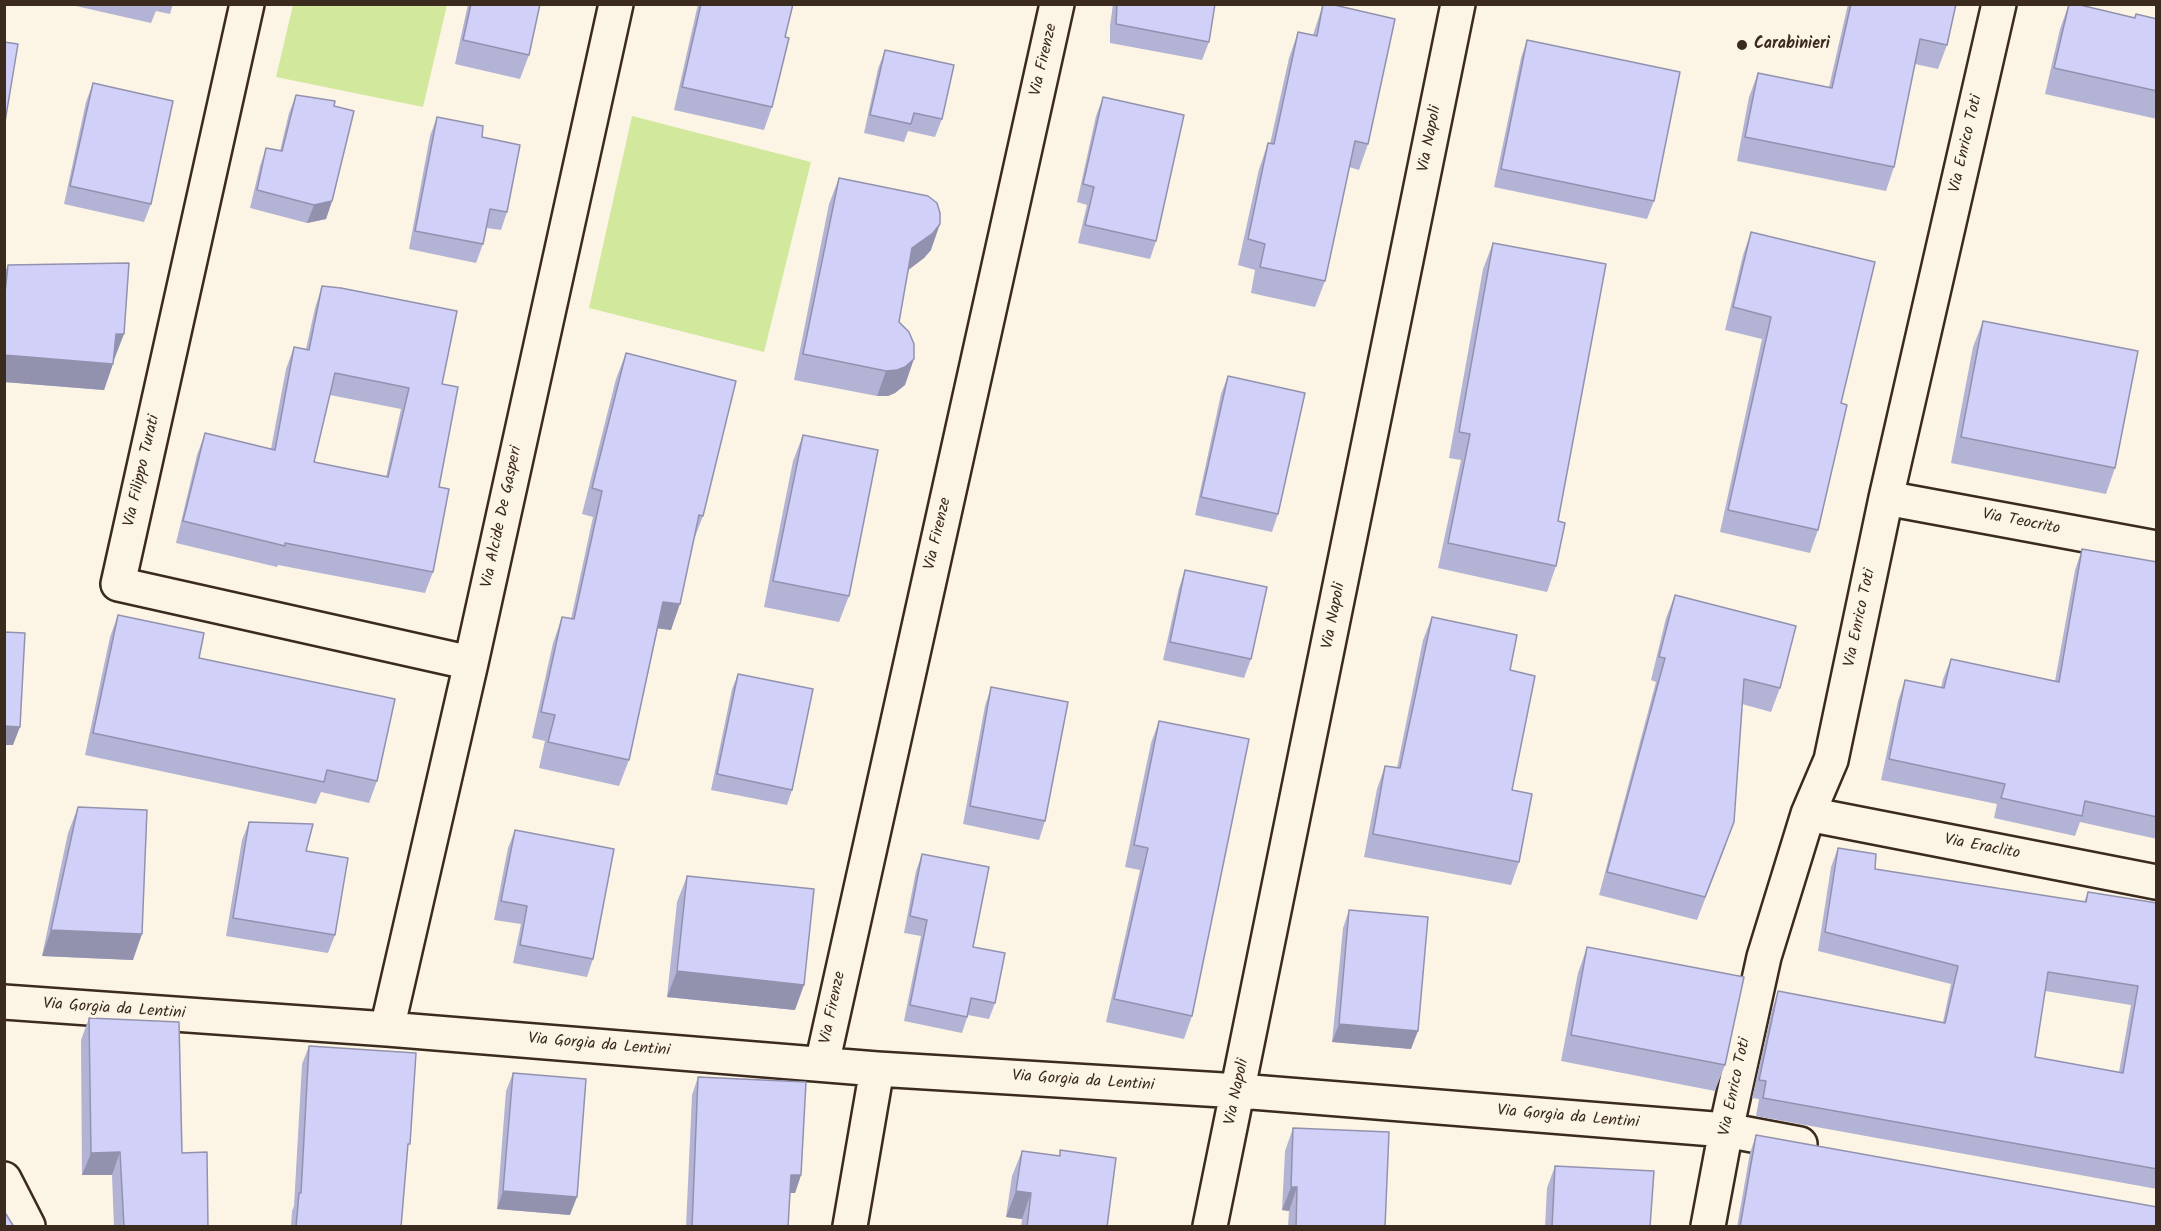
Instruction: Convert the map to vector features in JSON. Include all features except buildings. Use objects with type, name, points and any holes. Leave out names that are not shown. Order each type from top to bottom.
[{"type":"street","name":"Via Filippo Turati","points":[[247,4],[118,584],[471,663]]},
{"type":"street","name":"Via Alcide De Gasperi","points":[[387,1029],[471,663],[616,4]]},
{"type":"street","name":"Via Firenze","points":[[822,1064],[1057,4]]},
{"type":"street","name":"Via Napoli","points":[[1210,1227],[1458,4]]},
{"type":"street","name":"Via Enrico Toti","points":[[1707,1227],[1764,957],[1809,814],[1831,760],[1886,498],[1999,4]]},
{"type":"street","name":"Via Teocrito","points":[[1886,498],[2157,548]]},
{"type":"street","name":"Via Eraclito","points":[[1809,814],[2157,882]]},
{"type":"street","name":"Via Gorgia da Lentini","points":[[4,1002],[387,1029],[877,1069],[1239,1091],[1726,1130],[1831,1149]]},
{"type":"street","points":[[850,1227],[877,1069]]},
{"type":"street","points":[[4,1179],[28,1227]]},
{"type":"green space","points":[[293,5],[447,5],[423,107],[276,77]]},
{"type":"green space","points":[[632,116],[811,162],[764,352],[589,308]]},
{"type":"place","name":"Carabinieri","points":[[1742,45]]}]
